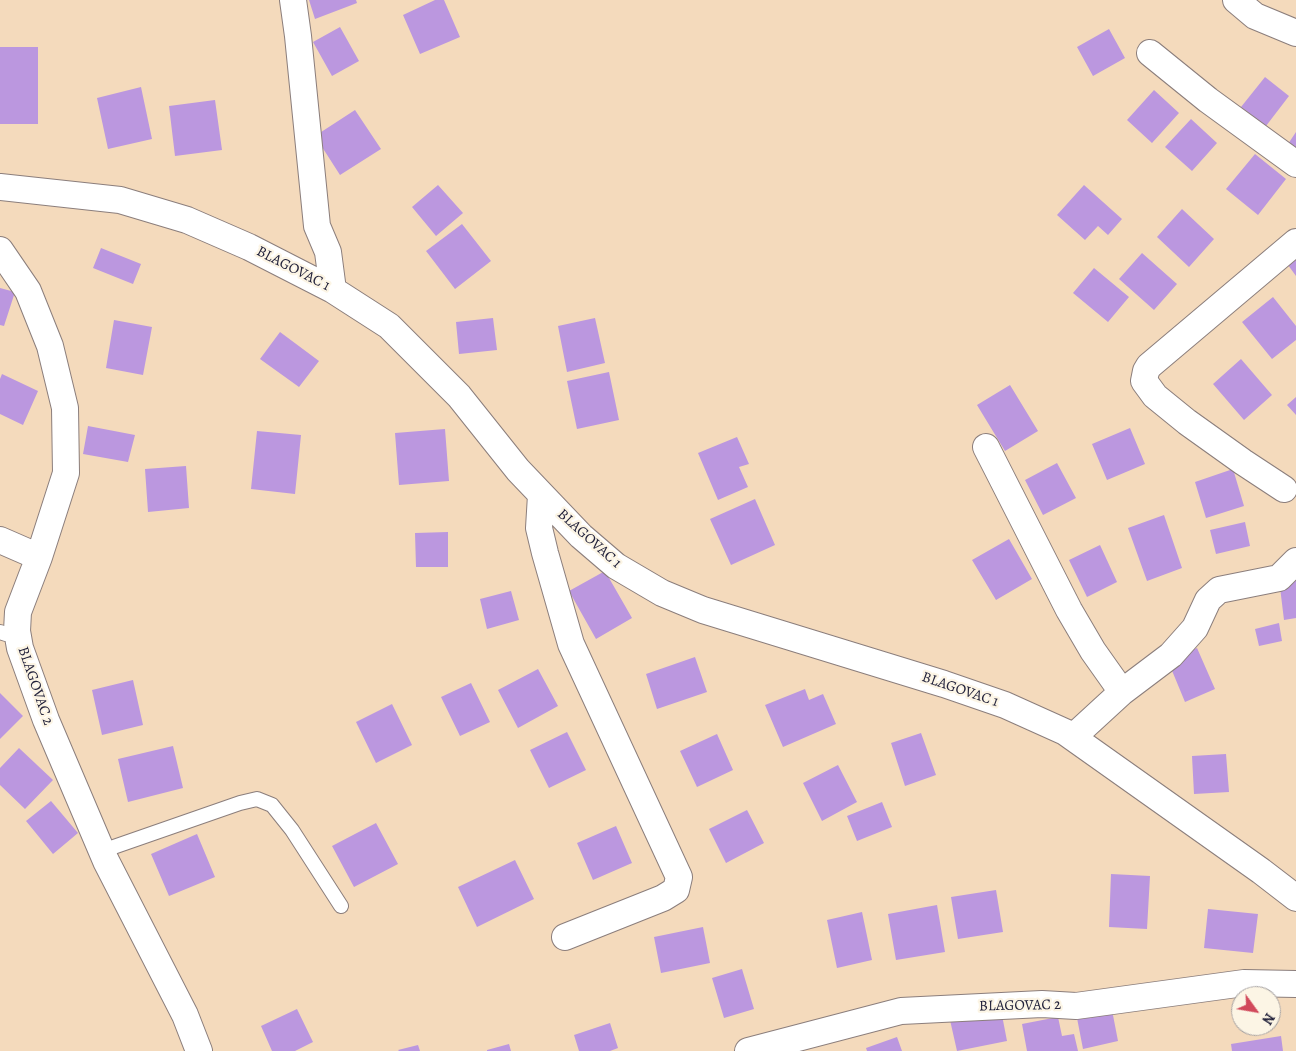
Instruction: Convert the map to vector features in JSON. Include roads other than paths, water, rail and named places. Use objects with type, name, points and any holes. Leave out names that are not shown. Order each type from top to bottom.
[{"type":"street","points":[[293,0],[317,226],[328,252],[333,290]]},
{"type":"street","points":[[1236,0],[1255,16],[1296,33]]},
{"type":"street","points":[[1150,53],[1208,100],[1296,164]]},
{"type":"street","name":"BLAGOVAC 1","points":[[0,187],[120,200],[187,220],[249,247],[333,290],[396,333],[459,396],[518,470],[541,495],[581,536],[616,566],[662,593],[703,610],[944,684],[1005,705],[1065,732],[1261,870],[1296,898]]},
{"type":"street","points":[[1284,489],[1242,462],[1187,422],[1155,396],[1144,381],[1149,366],[1296,242]]},
{"type":"street","name":"BLAGOVAC 2","points":[[0,250],[28,291],[50,346],[65,408],[66,473],[40,557],[8,632],[20,648],[46,720],[102,851],[185,1014],[199,1051]]},
{"type":"street","points":[[986,447],[1069,610],[1122,692]]},
{"type":"street","points":[[541,495],[539,528],[571,644],[679,876],[676,890],[663,898],[565,937]]},
{"type":"street","points":[[0,540],[40,557]]},
{"type":"street","points":[[1073,737],[1122,692],[1171,655],[1195,628],[1208,600],[1219,590],[1279,578],[1296,561]]},
{"type":"street","name":"BLAGOVAC 2","points":[[748,1051],[901,1011],[1042,1004],[1076,1006],[1244,983],[1296,984]]},
{"type":"lane","points":[[102,851],[240,803],[258,799],[272,805],[292,830],[341,906]]}]
